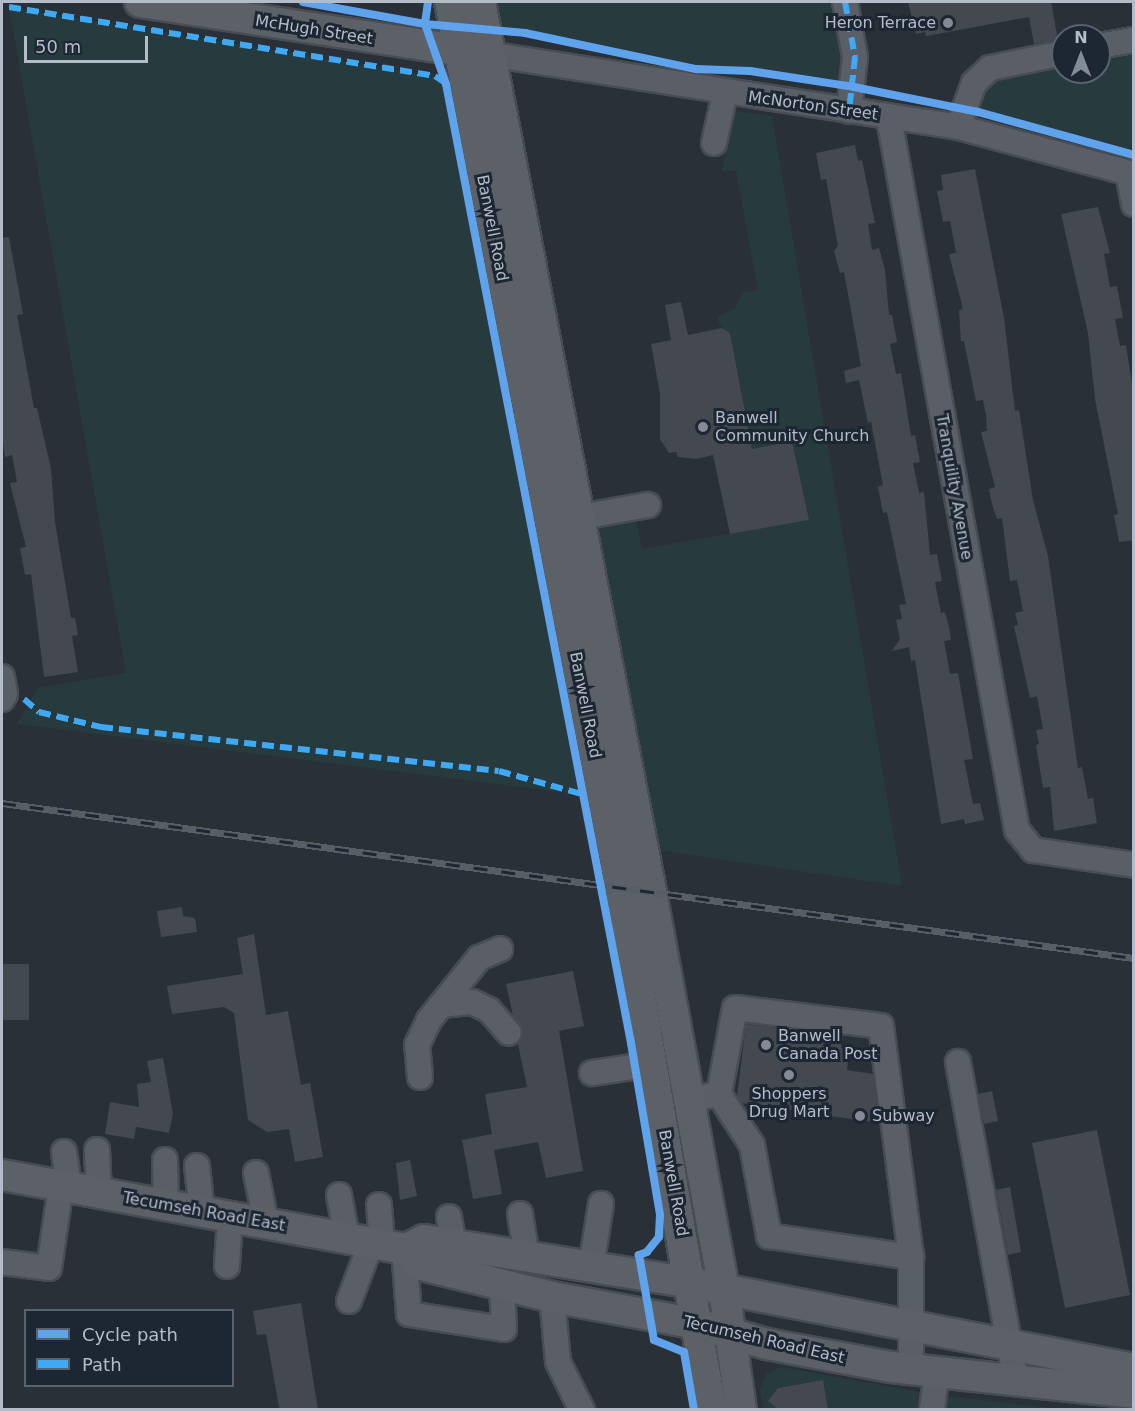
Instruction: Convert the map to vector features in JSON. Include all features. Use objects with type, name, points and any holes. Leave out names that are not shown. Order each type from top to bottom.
[{"type":"main road","name":"McHugh Street","points":[[140,2],[488,54]]},
{"type":"main road","name":"Banwell Road","points":[[450,2],[457,50],[652,1064],[674,1102],[723,1289],[741,1410]]},
{"type":"main road","name":"Banwell Road","points":[[480,2],[488,54],[580,517],[674,1102],[691,1283],[711,1410]]},
{"type":"main road","name":"Tecumseh Road East","points":[[2,1175],[382,1245],[424,1240],[452,1231],[527,1257],[691,1283],[1134,1369]]},
{"type":"main road","name":"Tecumseh Road East","points":[[382,1245],[417,1264],[552,1298],[698,1324],[730,1335],[924,1371],[1134,1393]]},
{"type":"street","points":[[845,2],[855,57],[849,111]]},
{"type":"street","points":[[1111,44],[1134,40]]},
{"type":"street","name":"McNorton Street","points":[[488,54],[725,93],[958,127],[1131,174]]},
{"type":"street","points":[[958,127],[974,84],[990,68],[1051,55]]},
{"type":"street","points":[[714,143],[725,93]]},
{"type":"street","name":"Tranquility Avenue","points":[[889,118],[1017,830],[1033,850],[1134,865]]},
{"type":"street","points":[[1131,174],[1134,204]]},
{"type":"street","points":[[580,517],[648,505]]},
{"type":"street","points":[[420,1077],[417,1045],[441,1005],[479,958],[500,949]]},
{"type":"street","points":[[441,1005],[472,1002],[489,1010],[509,1033]]},
{"type":"street","points":[[911,1257],[769,1236],[752,1145],[719,1094],[735,1008],[881,1026],[911,1257],[911,1326],[932,1410]]},
{"type":"street","points":[[958,1062],[1016,1380]]},
{"type":"street","points":[[592,1072],[652,1064]]},
{"type":"street","points":[[674,1102],[719,1094]]},
{"type":"street","points":[[97,1150],[99,1193]]},
{"type":"street","points":[[2,1262],[49,1268],[65,1187],[64,1152]]},
{"type":"street","points":[[165,1160],[166,1205]]},
{"type":"street","points":[[197,1166],[216,1214],[227,1266]]},
{"type":"street","points":[[256,1173],[266,1223]]},
{"type":"street","points":[[339,1195],[382,1245]]},
{"type":"street","points":[[591,1267],[601,1204]]},
{"type":"street","points":[[380,1205],[382,1245],[409,1314],[504,1329],[502,1285]]},
{"type":"street","points":[[520,1214],[527,1257]]},
{"type":"street","points":[[350,1301],[382,1245]]},
{"type":"street","points":[[552,1298],[558,1362],[579,1408]]},
{"type":"green space","points":[[498,2],[845,2],[854,87],[750,71],[696,69],[525,33],[502,33]]},
{"type":"green space","points":[[9,7],[435,76],[446,84],[585,795],[17,724],[38,688],[126,673]]},
{"type":"green space","points":[[1133,47],[1133,155],[978,112],[985,80],[1051,63],[1051,84],[1111,84],[1111,51]]},
{"type":"green space","points":[[734,111],[772,116],[902,886],[657,850],[601,571],[596,525],[635,514],[642,549],[809,520],[792,441],[752,449],[730,333],[722,328],[717,318],[735,308],[742,293],[758,290],[736,171],[722,171]]},
{"type":"green space","points":[[781,1367],[926,1393],[923,1409],[828,1409],[822,1380],[778,1388],[770,1399],[779,1409],[764,1410],[760,1390],[766,1374]]},
{"type":"green space","points":[[946,1396],[1060,1409],[943,1410]]},
{"type":"building","name":"Heron Terrace","points":[[908,2],[1051,2],[1055,24],[1051,24],[1051,41],[1034,44],[1029,17],[926,36],[925,32],[916,34]]},
{"type":"building","points":[[855,145],[858,161],[862,160],[875,223],[868,224],[872,250],[879,248],[885,270],[889,315],[892,315],[897,342],[890,344],[896,374],[901,373],[911,436],[915,435],[920,462],[913,463],[919,493],[924,492],[930,555],[937,554],[942,581],[935,582],[941,613],[945,612],[951,640],[944,641],[950,674],[958,673],[973,759],[964,760],[973,804],[980,803],[984,820],[965,824],[964,819],[941,824],[915,660],[911,661],[909,647],[892,651],[900,639],[896,620],[902,619],[899,605],[906,604],[887,512],[883,513],[878,487],[883,485],[871,422],[868,423],[859,380],[846,383],[844,371],[861,366],[844,272],[840,273],[834,251],[838,246],[826,179],[821,180],[816,153]]},
{"type":"building","points":[[975,169],[1004,318],[1015,411],[1019,410],[1033,500],[1048,556],[1078,768],[1082,767],[1088,799],[1093,798],[1097,823],[1054,831],[1050,787],[1043,788],[1036,745],[1039,744],[1036,730],[1043,729],[1037,696],[1030,698],[1014,626],[1018,625],[1015,613],[1023,611],[1017,580],[1010,581],[1002,518],[997,519],[992,504],[989,489],[995,487],[981,432],[987,431],[986,415],[983,400],[976,401],[964,341],[961,341],[959,310],[963,309],[949,254],[956,253],[950,221],[943,222],[937,191],[943,190],[941,175]]},
{"type":"building","points":[[1098,207],[1110,253],[1104,254],[1110,287],[1117,286],[1123,318],[1115,319],[1120,346],[1126,345],[1134,397],[1134,540],[1119,542],[1114,515],[1118,514],[1095,399],[1088,333],[1061,214]]},
{"type":"building","points":[[9,237],[23,314],[17,315],[34,408],[37,408],[51,468],[55,522],[71,618],[75,618],[78,635],[72,636],[78,672],[44,677],[31,574],[25,575],[20,548],[26,547],[10,483],[17,482],[12,455],[5,457],[2,436],[2,238]]},
{"type":"building","name":"Banwell Community Church","points":[[681,302],[688,335],[722,328],[730,333],[752,449],[792,441],[809,520],[730,534],[713,455],[696,459],[678,457],[676,452],[669,453],[660,439],[660,394],[651,344],[671,340],[665,305]]},
{"type":"building","points":[[182,907],[183,916],[195,918],[197,932],[161,937],[157,911]]},
{"type":"building","points":[[254,934],[266,1015],[288,1011],[301,1085],[310,1083],[323,1157],[295,1162],[289,1129],[267,1132],[248,1120],[234,1013],[224,1007],[172,1014],[167,986],[243,974],[237,938]]},
{"type":"building","points":[[2,964],[29,964],[29,1020],[2,1020]]},
{"type":"building","points":[[573,971],[584,1026],[559,1031],[583,1171],[546,1178],[538,1142],[494,1150],[502,1194],[473,1199],[462,1140],[492,1134],[485,1094],[527,1087],[518,1044],[523,1030],[513,1016],[506,984]]},
{"type":"building","name":"Shoppers Drug Mart","points":[[746,1024],[843,1036],[841,1048],[849,1049],[847,1070],[873,1074],[879,1123],[742,1103],[737,1096]]},
{"type":"building","points":[[163,1058],[173,1114],[169,1133],[136,1127],[134,1139],[105,1134],[110,1102],[139,1107],[137,1084],[151,1082],[147,1061]]},
{"type":"building","points":[[992,1091],[998,1121],[984,1124],[978,1094]]},
{"type":"building","points":[[1097,1130],[1130,1295],[1065,1308],[1032,1143]]},
{"type":"building","points":[[410,1160],[417,1196],[400,1200],[396,1163]]},
{"type":"building","points":[[1010,1187],[1021,1252],[1008,1255],[996,1190]]},
{"type":"building","points":[[301,1303],[318,1410],[283,1410],[279,1407],[266,1334],[257,1335],[253,1311]]},
{"type":"building","points":[[823,1380],[828,1410],[779,1410],[768,1401],[778,1388]]},
{"type":"railway","points":[[2,803],[1134,958]]},
{"type":"marked path","points":[[845,2],[855,57],[849,111]]},
{"type":"marked path","points":[[9,7],[435,76],[445,83]]},
{"type":"marked path","points":[[24,699],[39,712],[101,727],[499,771],[585,795]]},
{"type":"cycle path","points":[[303,2],[425,24],[525,33],[696,69],[750,71],[854,87],[978,112],[1134,155]]},
{"type":"cycle path","points":[[428,2],[425,24],[446,84],[631,1043],[660,1215],[659,1237],[647,1252],[639,1255],[654,1340],[684,1352],[694,1410]]},
{"type":"place","name":"Heron Terrace","points":[[948,23]]},
{"type":"place","name":"Banwell Community Church","points":[[703,427]]},
{"type":"place","name":"Banwell Canada Post","points":[[766,1045]]},
{"type":"place","name":"Shoppers Drug Mart","points":[[789,1075]]},
{"type":"place","name":"Subway","points":[[860,1116]]}]
